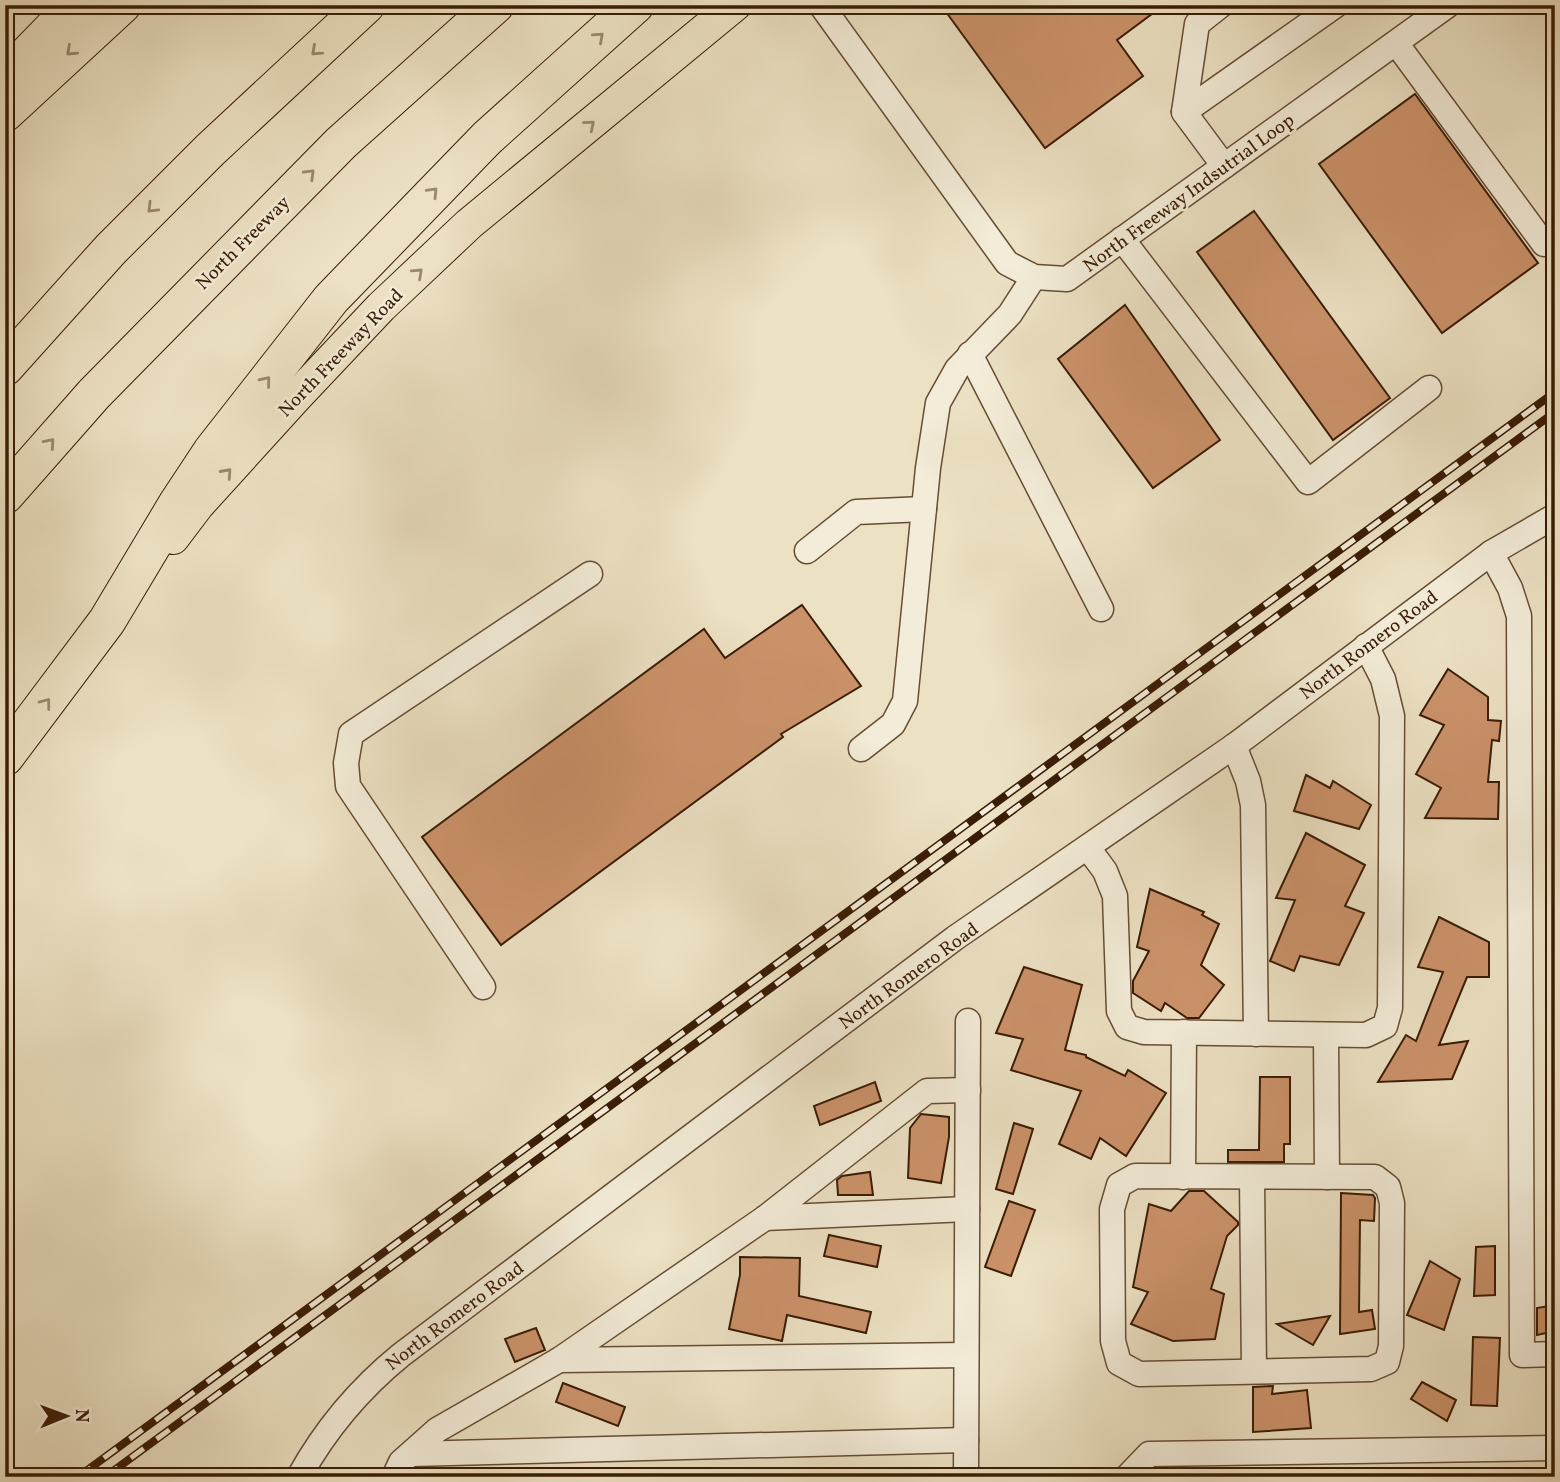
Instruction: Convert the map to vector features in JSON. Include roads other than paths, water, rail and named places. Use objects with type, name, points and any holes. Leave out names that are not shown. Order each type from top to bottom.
[{"type":"highway","points":[[5,113],[121,5]]},
{"type":"highway","points":[[5,367],[111,248],[220,141],[366,5]]},
{"type":"highway","name":"North Freeway","points":[[5,495],[94,394],[331,152],[495,5]]},
{"type":"highway","points":[[107,621],[212,451],[331,299],[487,138],[635,5]]},
{"type":"highway","name":"North Freeway Road","points":[[5,757],[107,621]]},
{"type":"main road","points":[[5,74],[72,5]]},
{"type":"main road","name":"North Freeway Road","points":[[107,621],[198,505],[381,307],[470,224],[735,5]]},
{"type":"street","name":"North Freeway Indsutrial Loop","points":[[821,5],[1007,263],[1034,277],[1067,279],[1448,5]]},
{"type":"street","points":[[1221,5],[1196,24],[1184,113],[1224,166]]},
{"type":"street","points":[[1184,113],[1336,5]]},
{"type":"street","points":[[1396,43],[1544,244]]},
{"type":"street","points":[[1122,239],[1308,482],[1429,388]]},
{"type":"street","points":[[861,749],[893,724],[905,701],[924,509],[938,403],[957,369],[1010,314],[1034,277]]},
{"type":"street","points":[[970,354],[1101,609]]},
{"type":"street","points":[[807,551],[856,512],[924,509]]},
{"type":"street","name":"North Romero Road","points":[[299,1477],[334,1421],[358,1393],[401,1355],[955,938],[1234,746],[1491,553],[1555,516]]},
{"type":"street","points":[[1491,553],[1510,588],[1519,616],[1522,1354],[1555,1354]]},
{"type":"street","points":[[483,987],[348,786],[346,763],[351,734],[590,574]]},
{"type":"street","points":[[1088,848],[1105,871],[1115,897],[1119,1011],[1127,1027],[1144,1032],[1326,1036],[1366,1035],[1385,1026],[1390,1008],[1392,716],[1383,679],[1366,646]]},
{"type":"street","points":[[1234,746],[1248,781],[1253,805],[1256,1034]]},
{"type":"street","points":[[966,1477],[968,1021]]},
{"type":"street","points":[[1183,1177],[1184,1032]]},
{"type":"street","points":[[1326,1036],[1326,1177]]},
{"type":"street","points":[[394,1477],[401,1462],[438,1430],[559,1360],[765,1218],[927,1091],[968,1090]]},
{"type":"street","points":[[1135,1176],[1252,1177],[1376,1177],[1388,1186],[1392,1203],[1391,1346],[1387,1362],[1371,1369],[1139,1374],[1119,1363],[1113,1340],[1112,1209],[1119,1185],[1135,1176]]},
{"type":"street","points":[[1252,1177],[1254,1371]]},
{"type":"street","points":[[765,1218],[967,1209]]},
{"type":"street","points":[[559,1360],[966,1354]]},
{"type":"street","points":[[411,1454],[966,1440]]},
{"type":"street","points":[[1127,1477],[1149,1454],[1555,1448]]},
{"type":"railway","points":[[78,1477],[1555,392]]},
{"type":"railway","points":[[105,1477],[1555,412]]}]
